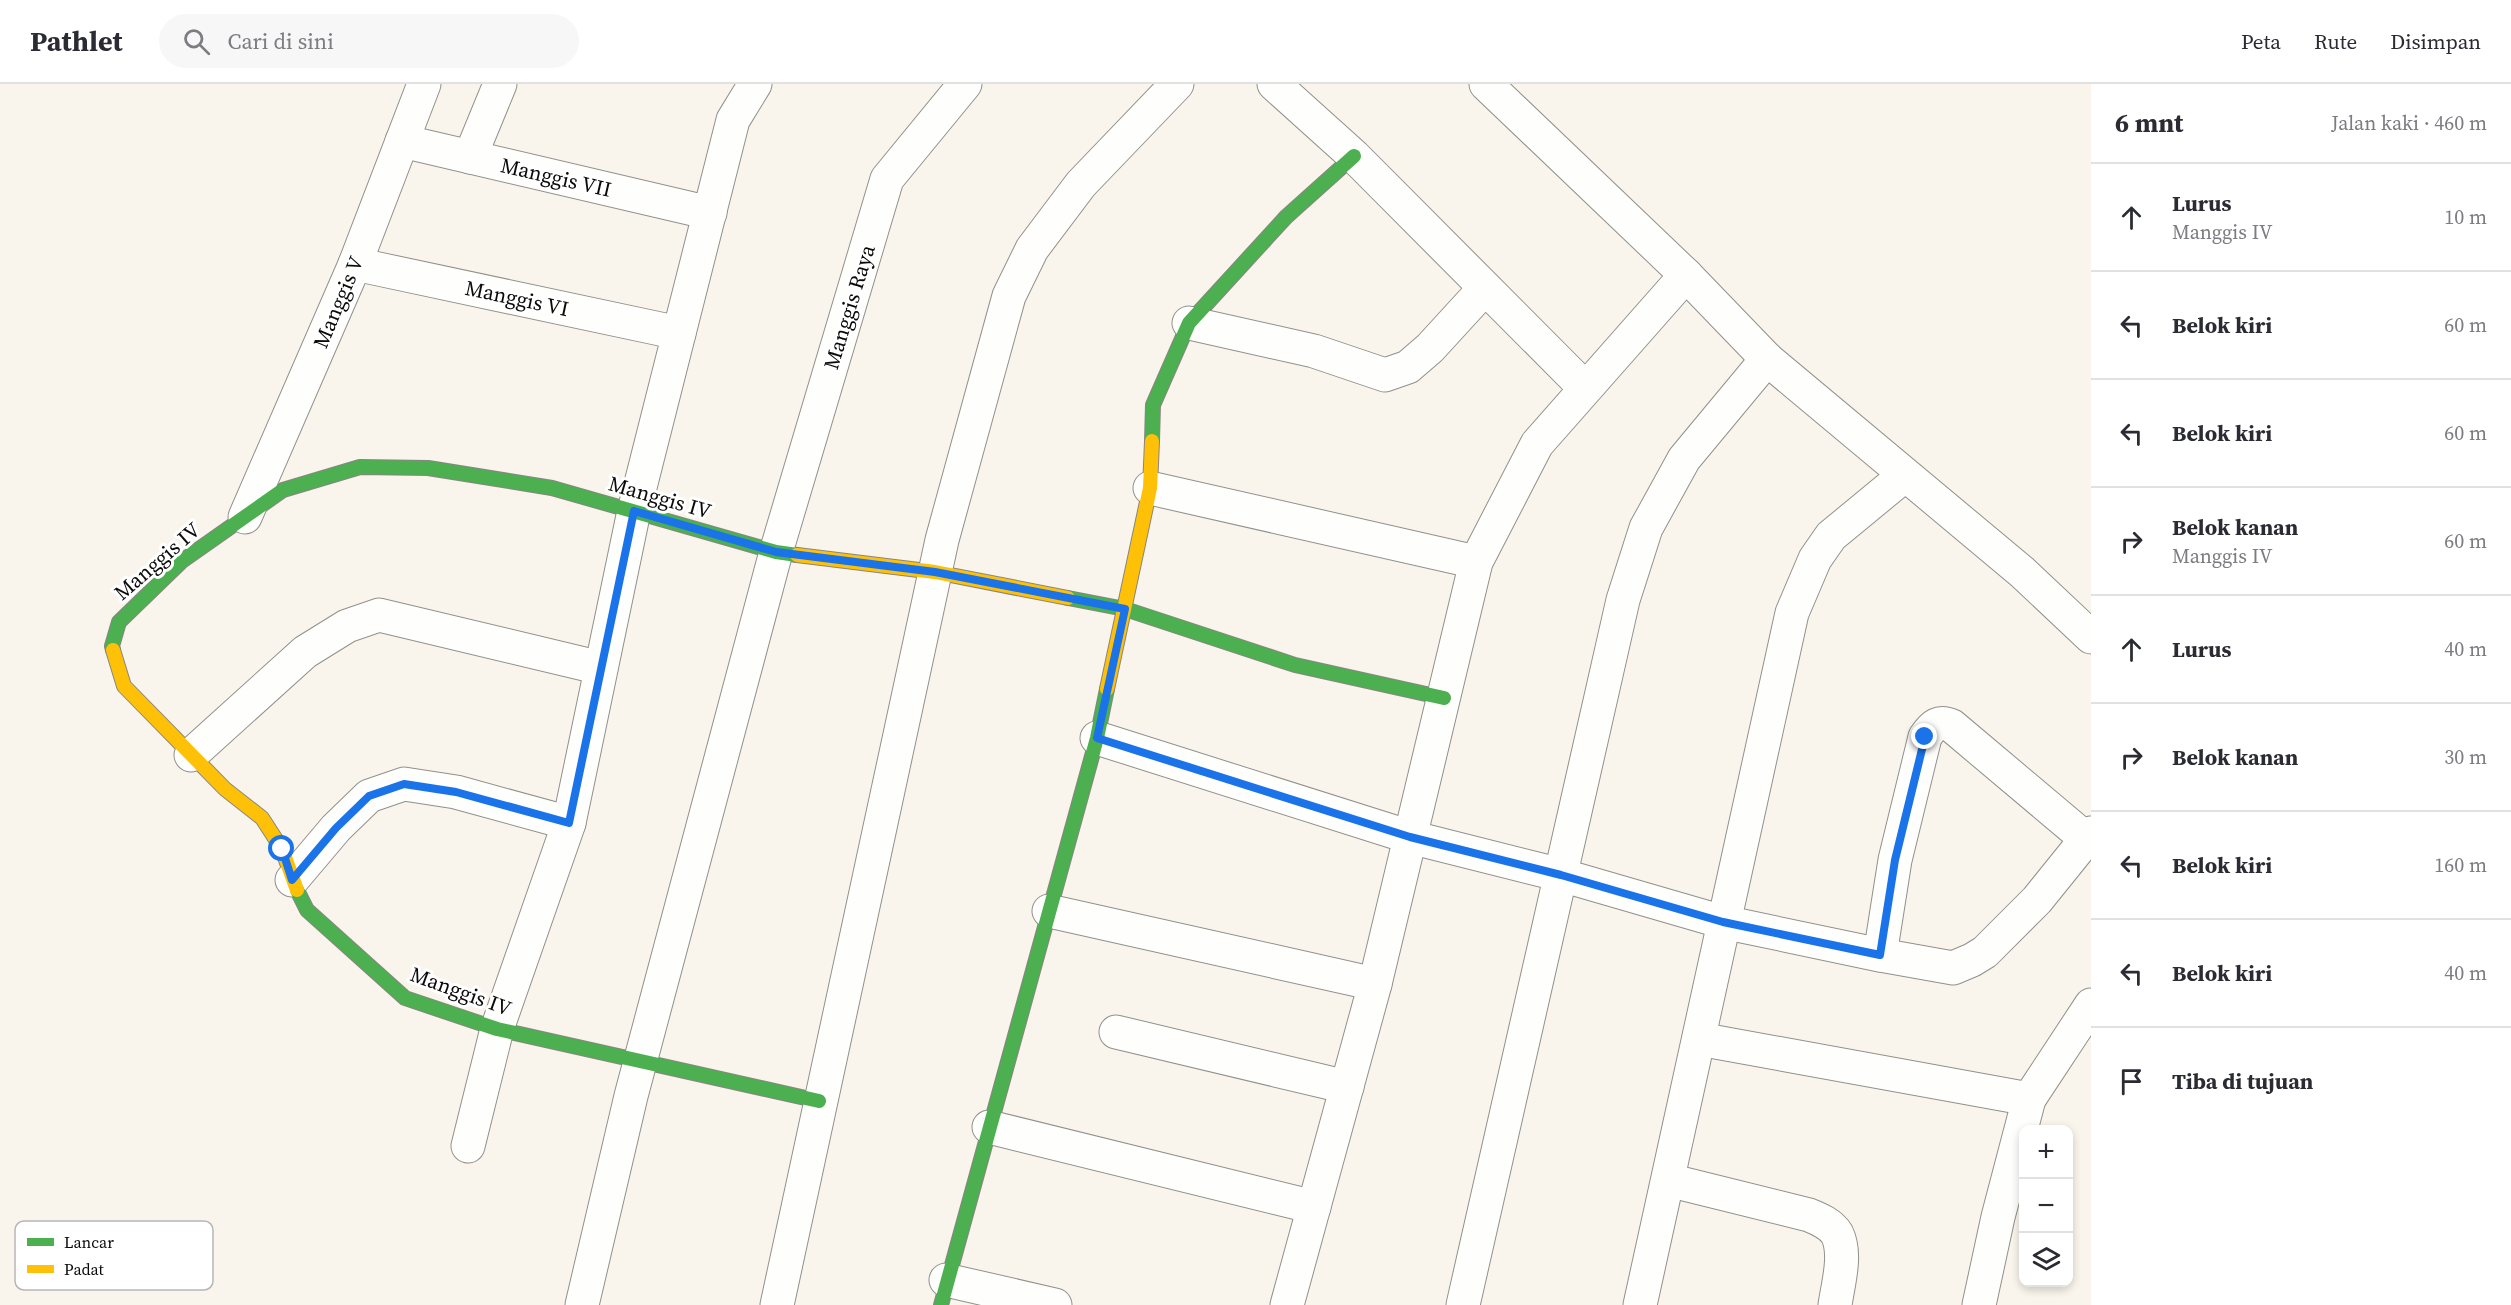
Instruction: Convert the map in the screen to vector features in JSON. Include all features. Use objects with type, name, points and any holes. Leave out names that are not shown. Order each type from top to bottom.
[{"type":"street","name":"Manggis V","points":[[245,517],[355,264],[424,84]]},
{"type":"street","points":[[470,157],[500,84]]},
{"type":"street","points":[[468,1146],[497,1029],[569,823],[634,511],[733,120],[755,84]]},
{"type":"street","name":"Manggis Raya","points":[[582,1305],[641,1060],[776,552],[887,179],[965,84]]},
{"type":"street","points":[[777,1305],[819,1101],[849,973],[942,540],[1009,296],[1032,249],[1081,184],[1177,84]]},
{"type":"street","points":[[1274,84],[1353,156],[1585,388]]},
{"type":"street","points":[[1486,84],[1686,275],[1767,359],[2022,572],[2091,637]]},
{"type":"street","name":"Manggis VII","points":[[402,141],[710,213]]},
{"type":"street","points":[[1055,1305],[944,1292],[1097,738],[1150,488],[1153,405],[1189,322],[1286,217],[1353,156]]},
{"type":"street","name":"Manggis VI","points":[[355,264],[679,333]]},
{"type":"street","points":[[1287,1305],[1375,984],[1476,562],[1537,444],[1686,275]]},
{"type":"street","points":[[1189,322],[1314,351],[1385,375],[1408,368],[1485,288]]},
{"type":"street","points":[[1463,1305],[1623,600],[1646,528],[1684,459],[1767,359]]},
{"type":"street","name":"Manggis IV","points":[[819,1101],[497,1029],[405,998],[307,910],[292,880],[282,849],[262,818],[225,789],[124,686],[112,646],[119,622],[182,561],[284,490],[360,467],[428,468],[552,488],[776,552],[935,572],[1125,609],[1295,665],[1443,698]]},
{"type":"street","points":[[1640,1305],[1792,614],[1805,580],[1831,536],[1905,475]]},
{"type":"street","points":[[1150,488],[1476,562]]},
{"type":"street","points":[[190,755],[305,652],[347,626],[379,615],[601,668]]},
{"type":"street","points":[[1097,738],[1410,837],[1561,875],[1723,922],[1880,955],[1953,968],[1985,952],[2037,900],[2088,836],[1952,726],[1944,723],[1935,725],[1925,737],[1895,860],[1880,955]]},
{"type":"street","points":[[292,880],[336,828],[369,796],[404,784],[456,792],[569,823]]},
{"type":"street","points":[[1049,911],[1375,984]]},
{"type":"street","points":[[1979,1305],[1998,1217],[2029,1099],[2091,1005]]},
{"type":"street","points":[[1116,1032],[1347,1086]]},
{"type":"street","points":[[1699,1039],[2029,1099]]},
{"type":"street","points":[[989,1127],[1314,1207]]},
{"type":"street","points":[[1668,1180],[1809,1215],[1825,1222],[1836,1233],[1841,1253],[1835,1305]]},
{"type":"traffic: fast","points":[[1152,441],[1153,405],[1189,323],[1286,217],[1354,156]]},
{"type":"traffic: fast","points":[[113,650],[112,646],[119,622],[182,561],[283,490],[360,467],[428,468],[552,488],[776,552],[797,555]]},
{"type":"traffic: fast","points":[[1068,598],[1125,609],[1295,665],[1444,698]]},
{"type":"traffic: fast","points":[[941,1305],[1097,738],[1107,689]]},
{"type":"traffic: fast","points":[[297,890],[307,910],[405,998],[497,1029],[819,1101]]},
{"type":"traffic: slow","points":[[1107,689],[1150,488],[1152,441]]},
{"type":"traffic: slow","points":[[797,555],[935,572],[1068,598]]},
{"type":"traffic: slow","points":[[113,650],[124,686],[225,789],[262,818],[282,849],[297,890]]},
{"type":"route","points":[[282,849],[292,880],[336,828],[369,796],[404,784],[456,792],[569,823],[634,511],[776,552],[935,572],[1125,609],[1097,738],[1410,837],[1561,875],[1723,922],[1880,955],[1895,860],[1925,737]]}]
